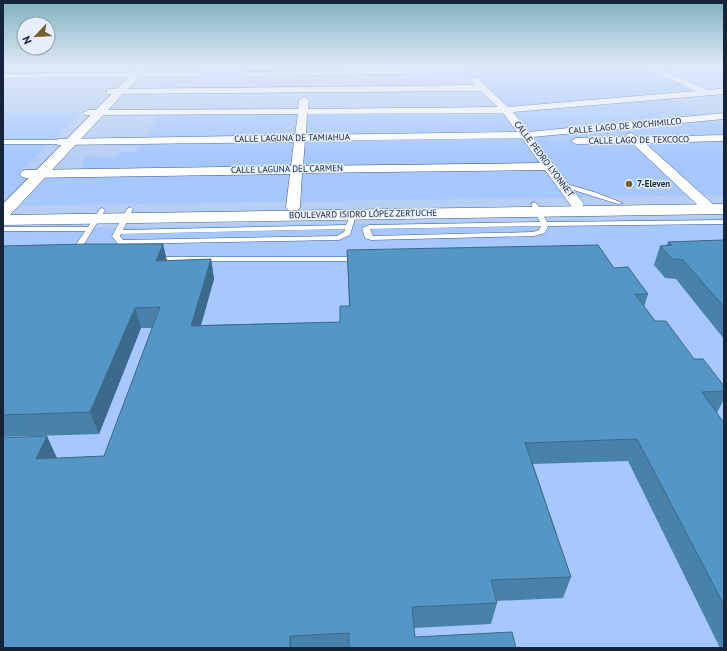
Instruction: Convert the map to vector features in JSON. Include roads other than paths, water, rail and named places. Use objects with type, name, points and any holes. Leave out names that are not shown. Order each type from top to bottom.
[{"type":"main road","points":[[3,214],[41,173],[65,142],[110,96]]},
{"type":"main road","points":[[9,189],[65,142]]},
{"type":"main road","name":"BOULEVARD ISIDRO LÓPEZ ZERTUCHE","points":[[539,213],[577,204],[620,203],[715,205]]},
{"type":"main road","name":"BOULEVARD ISIDRO LÓPEZ ZERTUCHE","points":[[124,220],[293,207],[498,208],[539,213],[715,205]]},
{"type":"main road","name":"BOULEVARD ISIDRO LÓPEZ ZERTUCHE","points":[[3,214],[124,220],[351,221],[498,208]]},
{"type":"street","points":[[293,207],[304,96]]},
{"type":"street","name":"CALLE PEDRO LYONNET","points":[[491,96],[506,110],[577,204]]},
{"type":"street","points":[[93,113],[506,110],[658,96]]},
{"type":"street","name":"CALLE LAGO DE XOCHIMILCO","points":[[527,138],[620,126],[724,116]]},
{"type":"street","points":[[620,126],[715,205]]},
{"type":"street","name":"CALLE LAGUNA DE TAMIAHUA","points":[[65,142],[300,138],[527,138]]},
{"type":"street","name":"CALLE LAGO DE TEXCOCO","points":[[527,138],[635,140],[724,138]]},
{"type":"street","name":"CALLE LAGUNA DEL CARMEN","points":[[26,174],[549,166]]},
{"type":"lane","points":[[3,142],[65,142]]},
{"type":"lane","points":[[563,185],[620,203]]},
{"type":"lane","points":[[539,213],[542,231],[534,234],[371,238],[368,236],[366,228],[539,213],[580,228],[618,229]]},
{"type":"lane","points":[[3,229],[96,219]]},
{"type":"lane","points":[[77,260],[72,258],[96,219]]},
{"type":"lane","points":[[124,220],[116,238],[121,242],[339,238],[345,236],[351,221]]},
{"type":"lane","points":[[566,224],[724,222]]},
{"type":"lane","points":[[145,260],[364,259]]},
{"type":"place","name":"7-Eleven","points":[[629,184]]}]
